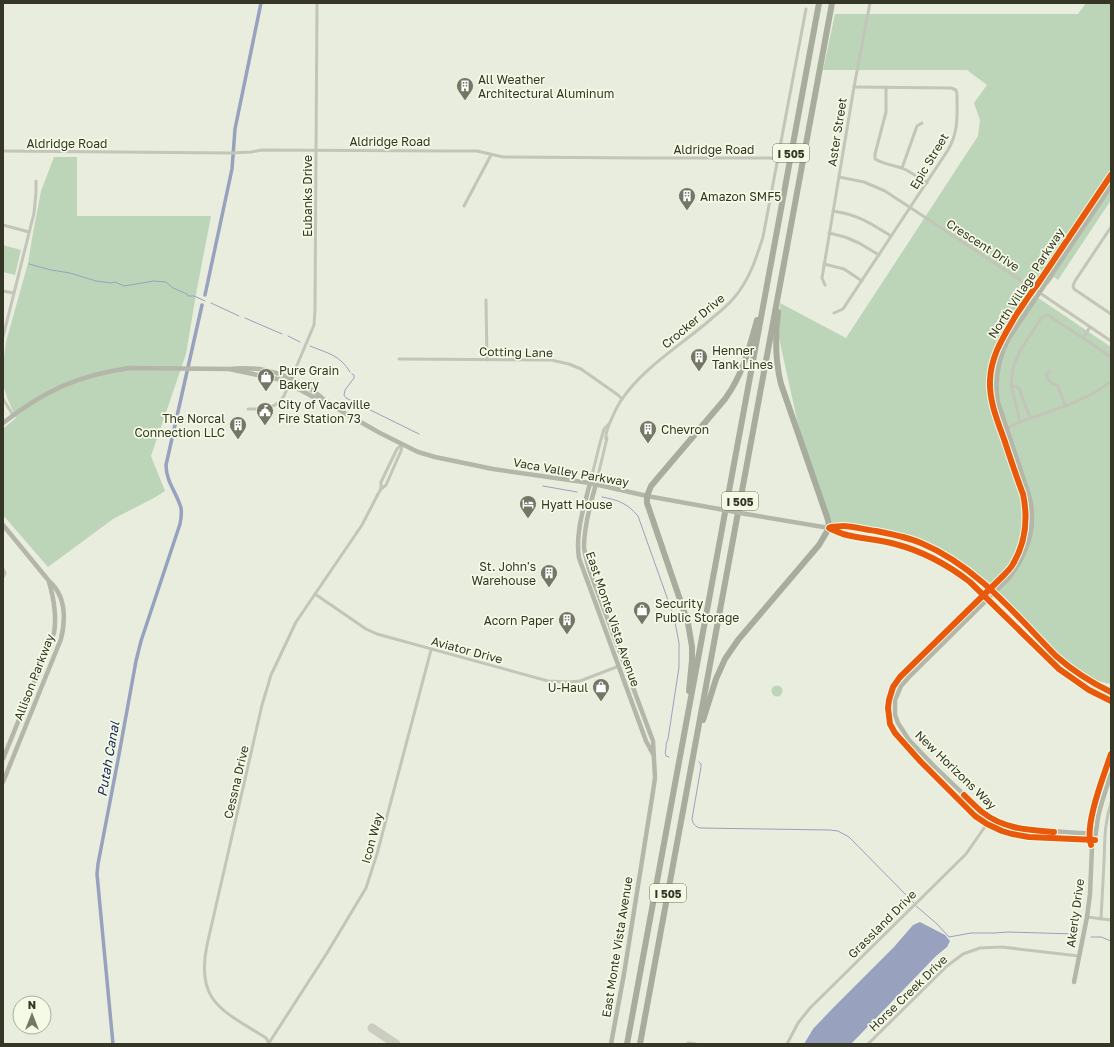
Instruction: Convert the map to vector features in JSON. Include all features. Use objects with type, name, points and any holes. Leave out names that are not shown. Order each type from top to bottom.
[{"type":"highway","name":"I 505","points":[[627,1044],[819,3]]},
{"type":"highway","name":"I 505","points":[[640,1044],[832,3]]},
{"type":"highway","points":[[695,742],[716,678],[730,650],[820,545],[829,528],[828,520],[778,374],[776,340],[784,260]]},
{"type":"highway","points":[[682,748],[691,671],[692,647],[684,611],[647,503],[647,496],[651,486],[731,391],[746,361],[758,315],[763,304]]},
{"type":"street","name":"Eubanks Drive","points":[[248,409],[266,408],[277,404],[284,396],[314,325],[316,310],[317,3]]},
{"type":"street","name":"Aster Street","points":[[825,285],[822,278],[824,264],[870,3]]},
{"type":"street","name":"Crocker Drive","points":[[590,483],[604,429],[610,422],[622,399],[647,370],[695,333],[725,307],[746,280],[755,262],[763,236],[806,9]]},
{"type":"street","name":"Epic Street","points":[[834,313],[843,309],[927,183],[948,150],[956,134],[957,125],[957,94],[956,90],[951,88],[854,87]]},
{"type":"street","points":[[886,88],[886,112],[875,159],[879,162],[902,168],[916,175],[927,183]]},
{"type":"street","points":[[902,168],[917,126],[922,123]]},
{"type":"street","name":"Aldridge Road","points":[[3,151],[231,153],[262,150],[477,151],[503,157],[777,159]]},
{"type":"street","points":[[464,206],[491,155]]},
{"type":"street","name":"North Village Parkway","points":[[989,589],[1004,576],[1013,564],[1021,548],[1026,517],[1023,494],[991,400],[990,380],[996,352],[1002,338],[1111,175]]},
{"type":"street","name":"Crescent Drive","points":[[839,177],[864,182],[885,191],[1111,341]]},
{"type":"street","points":[[3,337],[4,328],[30,232],[35,206],[36,181]]},
{"type":"street","name":"North Village Parkway","points":[[988,599],[1017,568],[1032,526],[1029,495],[996,392],[999,360],[1008,338],[1111,186]]},
{"type":"street","points":[[833,211],[850,214],[863,219],[891,236]]},
{"type":"street","points":[[3,225],[30,232]]},
{"type":"street","points":[[1111,227],[1073,286],[1074,289],[1111,314]]},
{"type":"street","points":[[829,234],[845,237],[859,242],[879,255]]},
{"type":"street","points":[[824,264],[844,269],[862,280]]},
{"type":"street","points":[[3,291],[14,293]]},
{"type":"street","points":[[486,300],[486,360]]},
{"type":"street","points":[[1020,422],[1011,385],[1015,362],[1021,349],[1042,317],[1049,316],[1111,357]]},
{"type":"street","points":[[1083,338],[1090,327]]},
{"type":"street","name":"Cotting Lane","points":[[399,359],[551,360],[569,364],[581,369],[622,399]]},
{"type":"street","name":"Vaca Valley Parkway","points":[[3,423],[54,389],[87,377],[115,370],[130,368],[229,369],[290,381],[317,399],[324,399],[343,412],[402,444],[418,452],[435,457],[493,469],[596,484],[647,496],[829,528],[843,534],[896,544],[928,556],[962,576],[988,599],[1059,669],[1086,688],[1111,701]]},
{"type":"street","points":[[1050,371],[1046,374],[1051,383],[1058,386],[1065,405]]},
{"type":"street","points":[[1007,428],[1100,390],[1111,381]]},
{"type":"street","points":[[1011,385],[1019,388],[1030,418]]},
{"type":"street","points":[[3,399],[14,415]]},
{"type":"street","name":"Crocker Drive","points":[[596,484],[606,439],[610,428],[610,422]]},
{"type":"street","name":"Cessna Drive","points":[[288,1013],[269,1043],[266,1038],[228,1015],[219,1007],[212,998],[207,985],[204,975],[204,962],[268,684],[296,622],[357,533],[380,489],[386,485],[401,451],[402,444]]},
{"type":"street","name":"East Monte Vista Avenue","points":[[590,483],[579,529],[579,558],[646,741],[654,758]]},
{"type":"street","name":"East Monte Vista Avenue","points":[[596,484],[585,534],[584,546],[586,557],[593,580],[653,741],[655,771],[624,974],[611,1044]]},
{"type":"street","name":"Allison Parkway","points":[[3,526],[49,581],[55,586],[63,606],[64,617],[63,628],[56,651],[3,782]]},
{"type":"street","name":"Vaca Valley Parkway","points":[[829,528],[842,526],[897,536],[920,543],[952,560],[966,569],[989,589],[1065,665],[1084,678],[1111,692]]},
{"type":"street","points":[[578,542],[581,543],[586,567],[593,580]]},
{"type":"street","points":[[3,569],[5,573],[3,576]]},
{"type":"street","name":"Allison Parkway","points":[[3,759],[54,633],[56,618],[55,604],[49,581]]},
{"type":"street","name":"New Horizons Way","points":[[989,589],[900,677],[893,687],[889,700],[888,708],[890,724],[895,733],[921,762],[975,816],[987,824],[1002,831],[1029,838],[1095,840]]},
{"type":"street","name":"Aviator Drive","points":[[314,594],[366,629],[377,634],[548,681],[580,681],[624,664]]},
{"type":"street","name":"New Horizons Way","points":[[988,599],[901,686],[895,707],[898,723],[909,740],[964,795],[982,812],[991,818],[1014,828],[1095,834]]},
{"type":"street","name":"Icon Way","points":[[288,1013],[349,918],[366,888],[377,854],[431,650]]},
{"type":"street","points":[[1089,840],[1095,805],[1111,754]]},
{"type":"street","name":"Akerly Drive","points":[[1074,982],[1087,917],[1090,894],[1092,847],[1095,840],[1099,811],[1111,774]]},
{"type":"street","points":[[1101,919],[1104,839],[1107,817],[1111,803]]},
{"type":"street","name":"Grassland Drive","points":[[787,1044],[798,1023],[810,1008],[966,854],[991,818]]},
{"type":"street","name":"Akerly Drive","points":[[1089,840],[1092,847]]},
{"type":"street","points":[[1087,917],[1111,920]]},
{"type":"street","name":"Horse Creek Drive","points":[[868,1044],[948,966],[963,954],[980,948],[1002,947],[1079,956]]},
{"type":"street","points":[[688,1044],[696,1044]]},
{"type":"green space","points":[[1086,3],[1111,3],[1111,200],[1058,280],[1054,277],[1048,285],[1037,279],[1025,289],[1111,347],[1111,684],[1084,678],[1056,656],[986,585],[942,553],[908,539],[843,526],[829,528],[808,462],[779,338],[780,303],[846,338],[978,136],[980,120],[974,103],[987,85],[967,70],[823,70],[835,14],[1078,14]]},
{"type":"green space","points":[[54,157],[77,157],[77,216],[211,216],[186,354],[151,456],[165,491],[113,519],[48,567],[3,515],[3,429],[16,418],[3,385],[3,365],[6,342],[28,263],[41,191]]},
{"type":"green space","points":[[3,245],[21,250],[15,275],[3,272]]},
{"type":"green space","points":[[775,686],[779,686],[781,687],[781,695],[775,696],[772,693],[772,689]]},
{"type":"water","points":[[920,922],[945,935],[950,941],[947,947],[936,956],[851,1044],[804,1044],[813,1029],[832,1009],[894,947],[913,925]]},
{"type":"waterway","points":[[205,295],[232,169],[235,129],[261,3]]},
{"type":"waterway","points":[[29,264],[70,273],[96,281],[111,283],[115,282],[124,286],[154,281],[166,282],[173,288],[187,294],[188,296],[194,296],[205,301]]},
{"type":"waterway","points":[[211,303],[239,316]]},
{"type":"waterway","name":"Putah Canal","points":[[113,1044],[97,874],[98,864],[136,661],[141,641],[180,522],[181,508],[168,477],[166,465],[202,305]]},
{"type":"waterway","points":[[245,318],[282,334]]},
{"type":"waterway","points":[[288,336],[300,342]]},
{"type":"waterway","points":[[310,346],[337,358],[350,372]]},
{"type":"waterway","points":[[352,374],[354,375],[354,378],[345,390],[344,395],[346,398],[419,434]]},
{"type":"waterway","points":[[543,486],[577,492]]},
{"type":"waterway","points":[[602,497],[613,499],[622,503],[638,516],[674,617],[679,643],[679,667],[666,744],[665,754],[669,757]]},
{"type":"waterway","points":[[699,762],[701,767],[692,819],[696,826],[701,828],[838,831],[849,837],[914,903]]},
{"type":"waterway","points":[[916,906],[936,923],[949,937],[971,933],[1008,932],[1076,934]]},
{"type":"waterway","points":[[1091,937],[1101,937],[1111,941]]},
{"type":"taxiway","points":[[372,1028],[396,1044]]},
{"type":"cycle path","points":[[1095,840],[1029,837],[1002,831],[987,824],[975,816],[921,762],[895,733],[890,724],[888,708],[893,687],[900,677],[1006,573],[1012,566],[1021,547],[1025,530],[1025,503],[992,402],[990,380],[993,362],[999,346],[1016,315],[1111,175]]},
{"type":"cycle path","points":[[831,527],[851,527],[910,539],[921,543],[960,564],[994,592],[1056,656],[1082,676],[1111,692]]},
{"type":"cycle path","points":[[829,528],[849,536],[889,542],[905,547],[934,559],[953,570],[970,582],[1059,669],[1089,690],[1111,701]]},
{"type":"cycle path","points":[[1091,845],[1090,825],[1092,813],[1111,754]]},
{"type":"cycle path","points":[[964,795],[982,812],[999,822],[1016,828],[1054,832]]},
{"type":"place","name":"All Weather Architectural Aluminum","points":[[465,101]]},
{"type":"place","name":"Amazon SMF5","points":[[687,211]]},
{"type":"place","name":"Henner Tank Lines","points":[[699,372]]},
{"type":"place","name":"Pure Grain Bakery","points":[[266,392]]},
{"type":"place","name":"City of Vacaville Fire Station 73","points":[[265,426]]},
{"type":"place","name":"The Norcal Connection LLC","points":[[238,440]]},
{"type":"place","name":"Chevron","points":[[648,444]]},
{"type":"place","name":"Hyatt House","points":[[528,519]]},
{"type":"place","name":"St. John's Warehouse","points":[[549,588]]},
{"type":"place","name":"Security Public Storage","points":[[642,625]]},
{"type":"place","name":"Acorn Paper","points":[[567,635]]},
{"type":"place","name":"U-Haul","points":[[601,702]]}]
